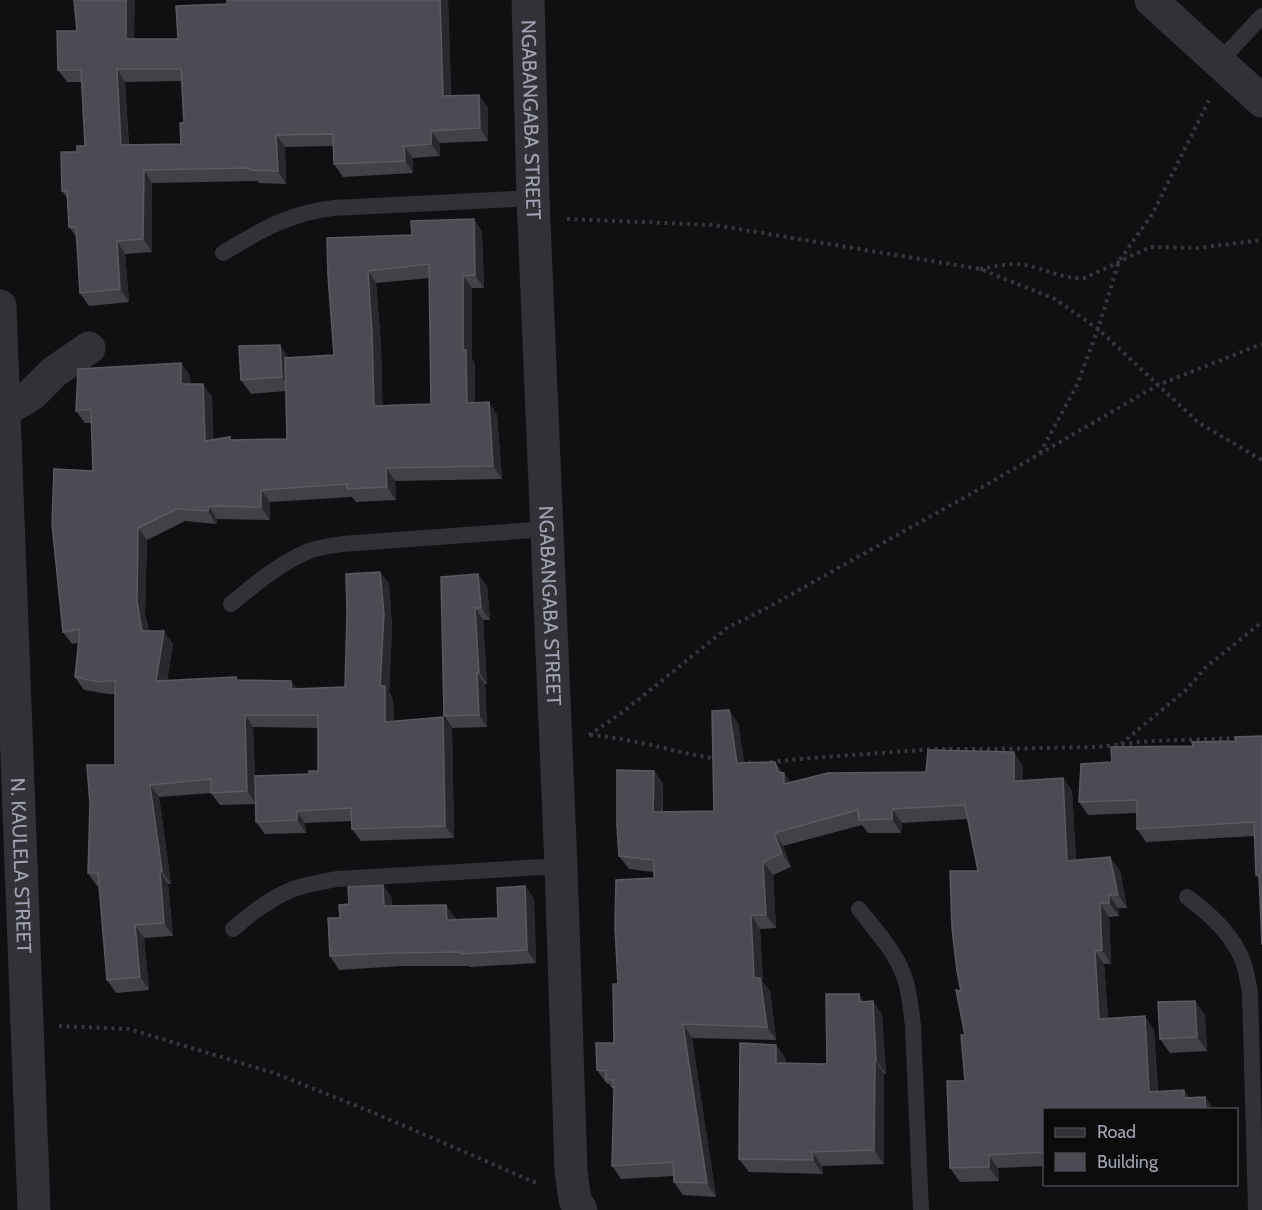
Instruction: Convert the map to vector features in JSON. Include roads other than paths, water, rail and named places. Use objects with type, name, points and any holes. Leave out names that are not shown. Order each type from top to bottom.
[{"type":"street","name":"NGABANGABA STREET","points":[[528,0],[533,208],[561,866],[571,1171],[578,1205]]},
{"type":"street","points":[[1151,0],[1262,101]]},
{"type":"street","name":"N. KAULELA STREET","points":[[0,306],[2,412],[34,1210]]},
{"type":"street","points":[[2,412],[32,394],[54,372],[89,348]]},
{"type":"lane","points":[[1220,62],[1262,16]]},
{"type":"lane","points":[[223,253],[278,223],[301,214],[333,208],[533,208]]},
{"type":"lane","points":[[231,604],[279,567],[311,550],[342,544],[546,529]]},
{"type":"lane","points":[[233,929],[256,909],[293,889],[337,879],[561,866]]},
{"type":"lane","points":[[1187,897],[1210,914],[1229,936],[1244,963],[1250,992],[1256,1210]]},
{"type":"lane","points":[[859,909],[894,955],[904,977],[910,1004],[921,1210]]}]
